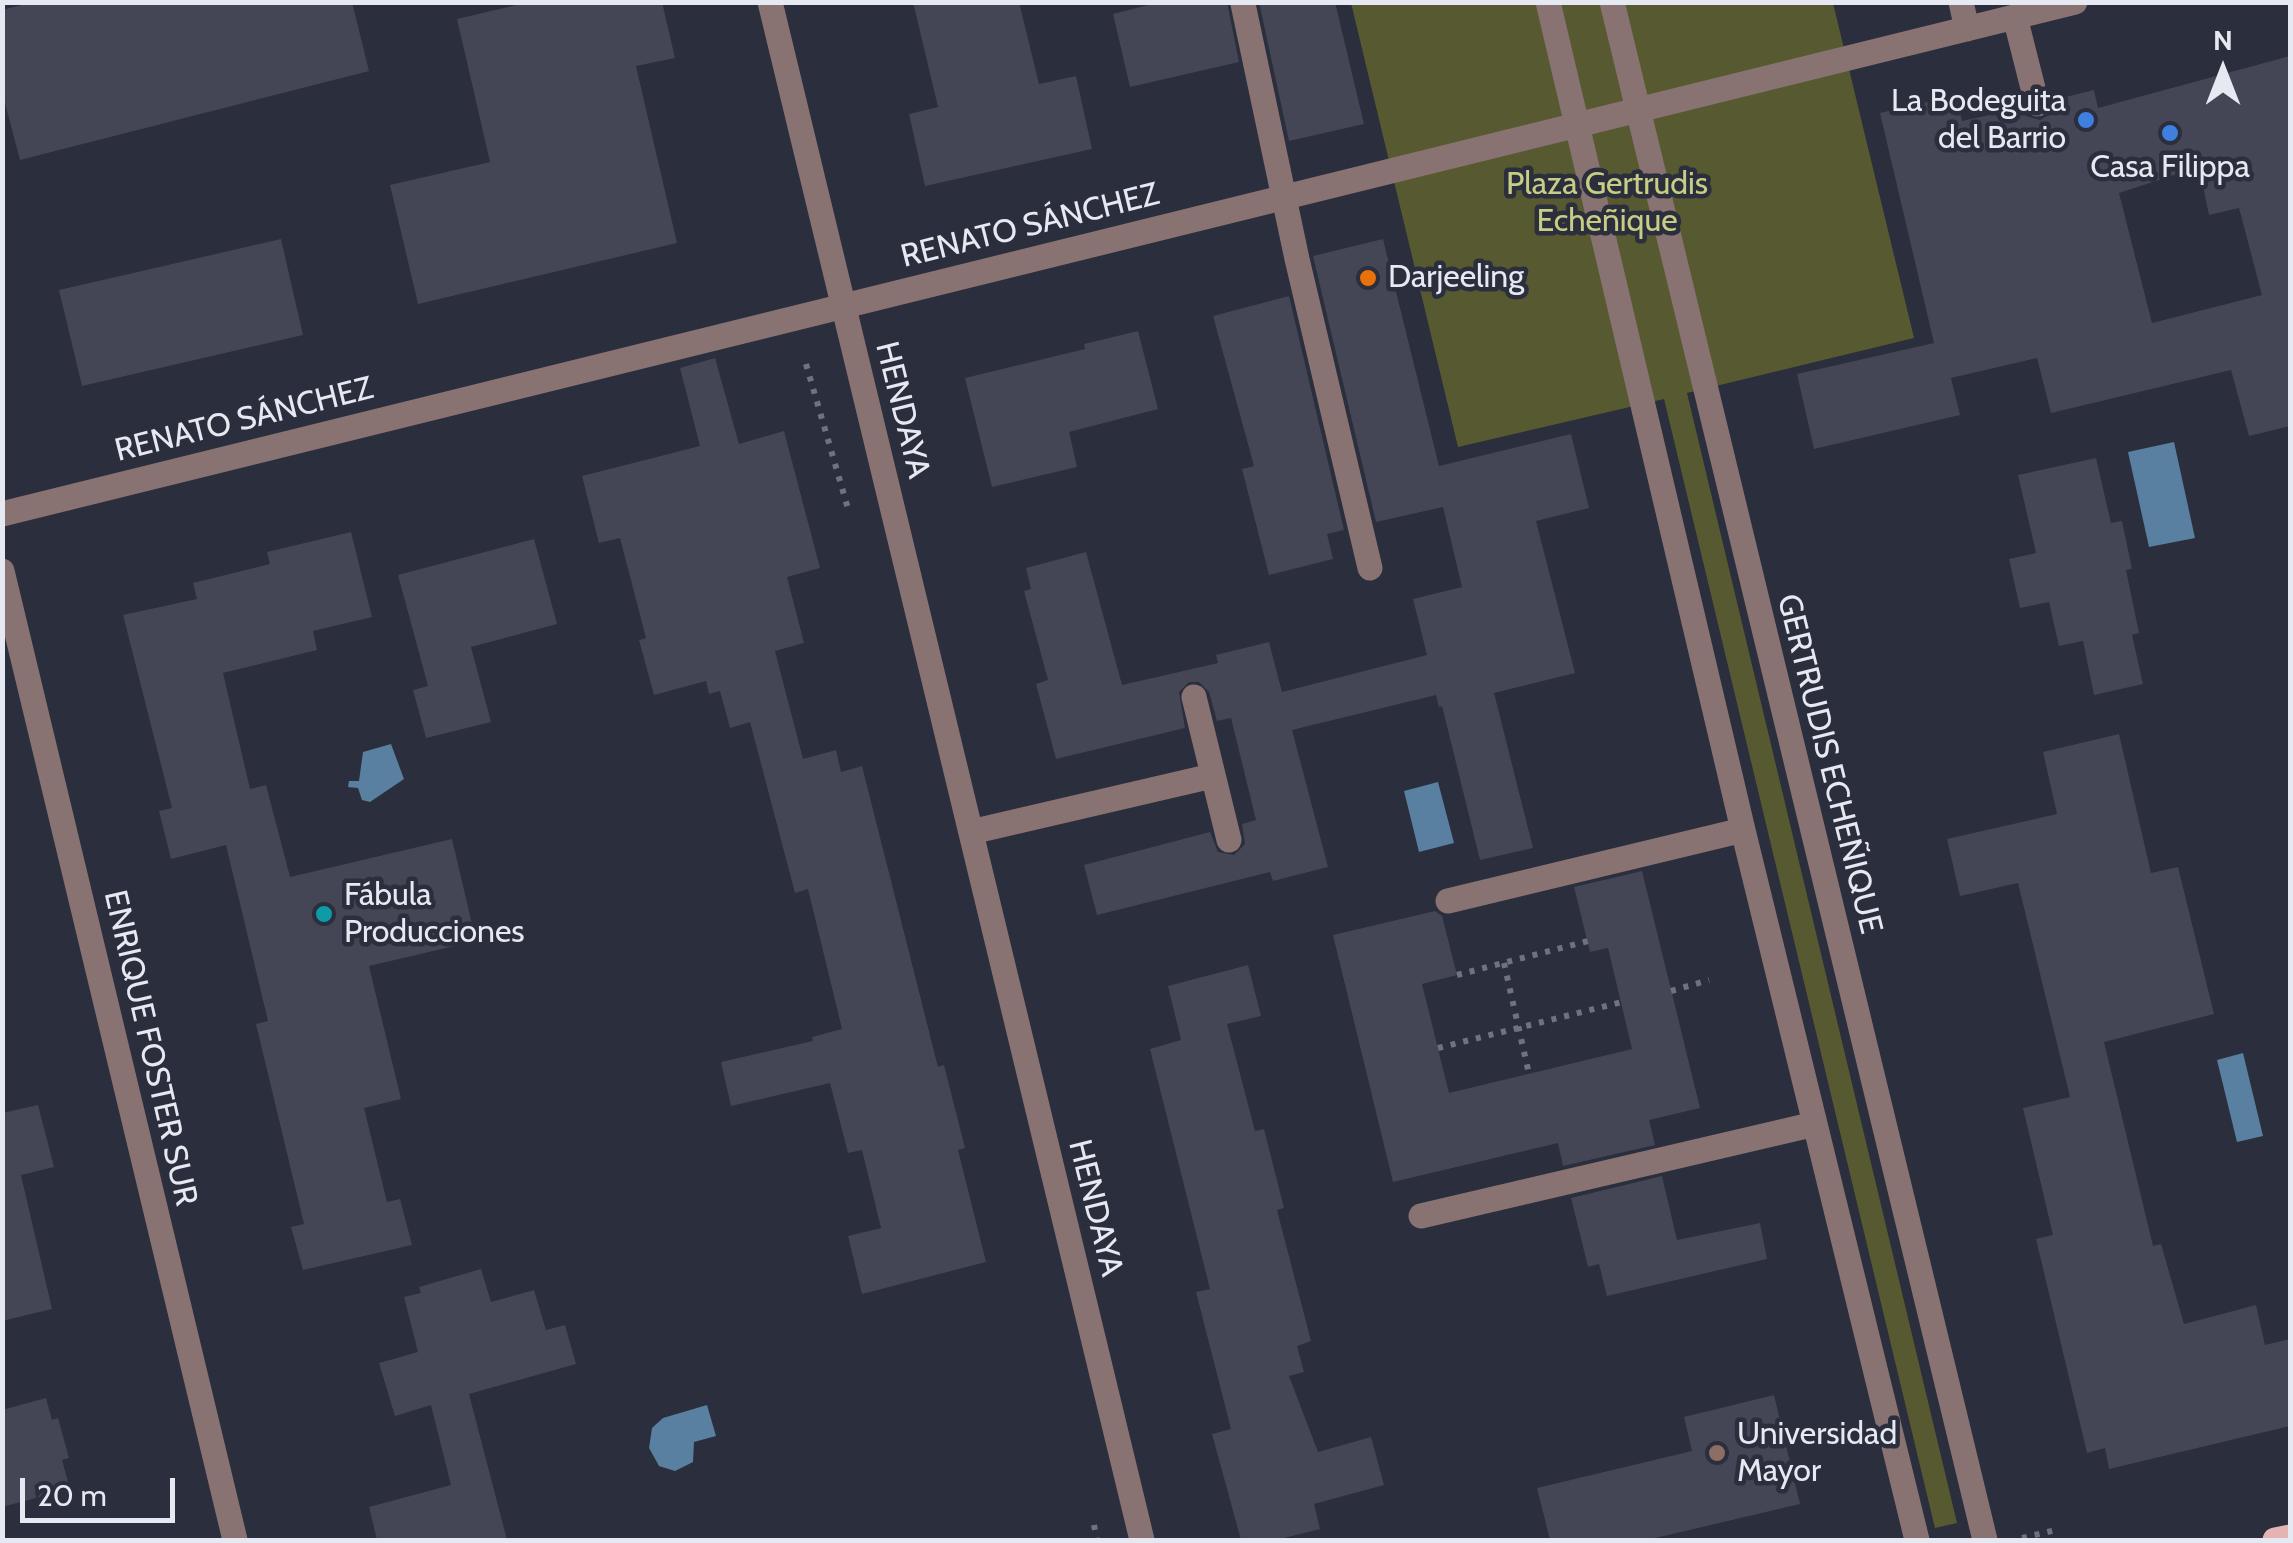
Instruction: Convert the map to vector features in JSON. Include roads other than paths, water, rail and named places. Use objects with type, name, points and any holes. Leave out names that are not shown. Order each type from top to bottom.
[{"type":"main road","points":[[2275,1540],[2290,1537]]},
{"type":"street","name":"HENDAYA","points":[[770,2],[1142,1540]]},
{"type":"street","points":[[1548,2],[1743,830],[1918,1540]]},
{"type":"street","name":"GERTRUDIS ECHEÑIQUE","points":[[1612,2],[1985,1540]]},
{"type":"street","points":[[1961,2],[1967,29]]},
{"type":"street","name":"RENATO SÁNCHEZ","points":[[2,514],[2074,2]]},
{"type":"street","points":[[1243,4],[1370,568]]},
{"type":"street","points":[[2014,17],[2037,104]]},
{"type":"street","name":"ENRIQUE FOSTER SUR","points":[[2,571],[235,1540]]},
{"type":"street","points":[[1194,697],[1229,840]]},
{"type":"street","points":[[971,832],[1212,776]]},
{"type":"street","points":[[1448,901],[1743,830]]},
{"type":"street","points":[[1421,1216],[1815,1124]]},
{"type":"water","points":[[2174,442],[2195,538],[2149,547],[2128,452]]},
{"type":"water","points":[[391,744],[404,779],[370,802],[362,800],[358,788],[348,787],[349,781],[359,781],[363,752]]},
{"type":"water","points":[[1438,782],[1454,843],[1419,852],[1404,791]]},
{"type":"water","points":[[2243,1053],[2263,1136],[2237,1142],[2217,1060]]},
{"type":"water","points":[[707,1405],[716,1436],[694,1442],[693,1462],[675,1471],[659,1466],[649,1448],[652,1428],[663,1418]]},
{"type":"place","name":"La Bodeguita del Barrio","points":[[2086,120]]},
{"type":"place","name":"Casa Filippa","points":[[2170,133]]},
{"type":"place","name":"Darjeeling","points":[[1368,278]]},
{"type":"place","name":"Fábula Producciones","points":[[324,914]]},
{"type":"place","name":"Universidad Mayor","points":[[1717,1453]]},
{"type":"park label","name":"Plaza Gertrudis Echeñique","points":[[1607,204]]}]
